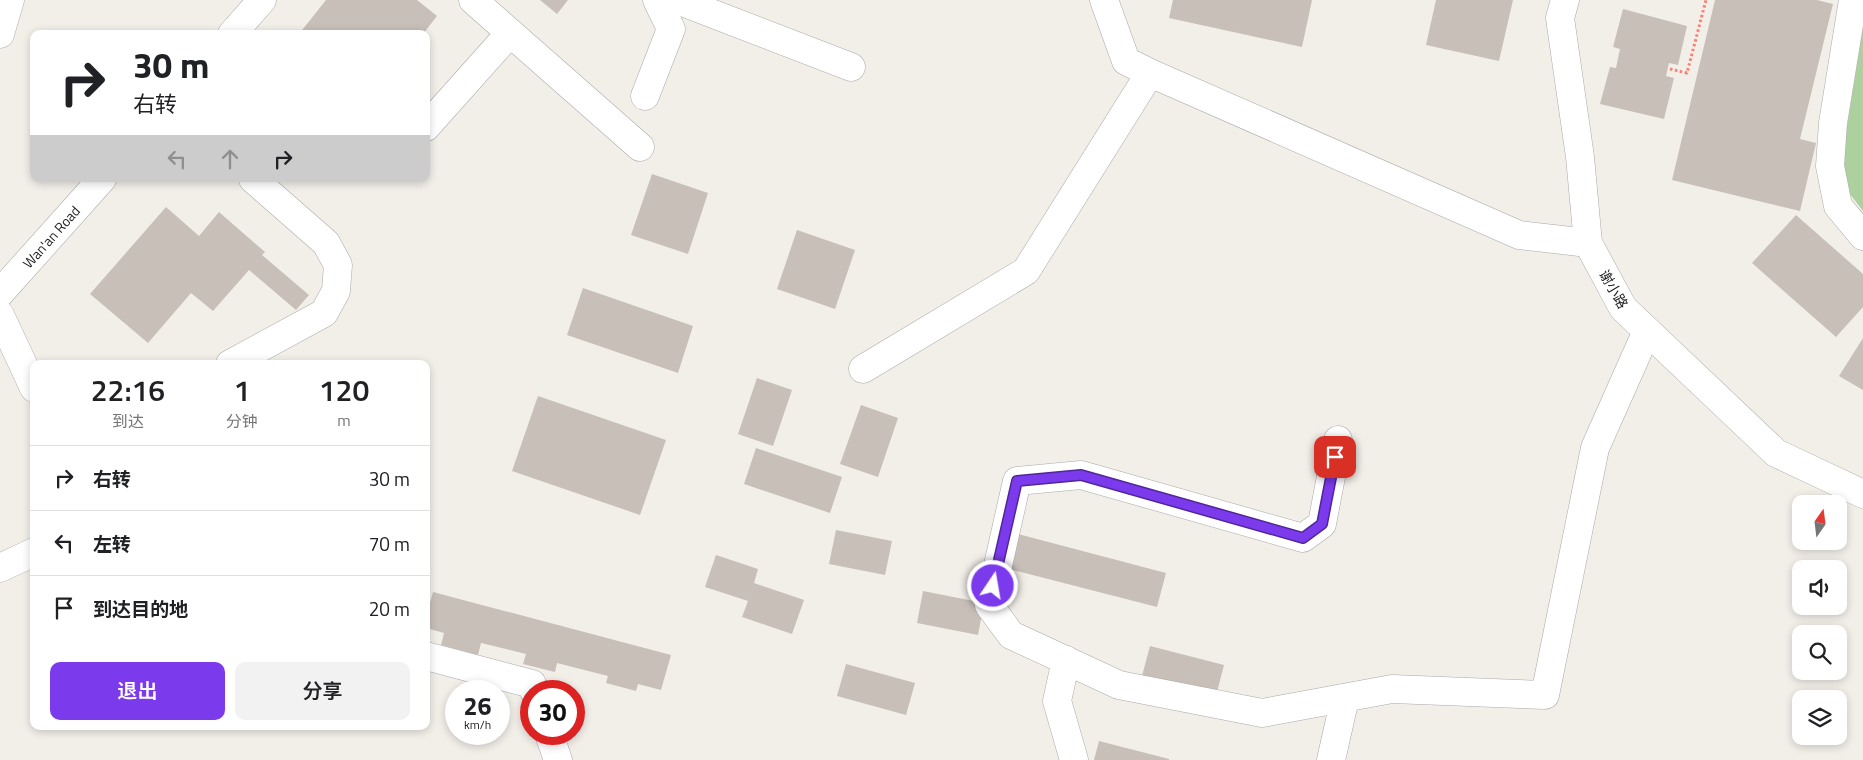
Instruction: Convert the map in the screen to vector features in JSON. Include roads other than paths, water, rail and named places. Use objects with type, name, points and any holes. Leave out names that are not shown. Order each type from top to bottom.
[{"type":"street","points":[[0,34],[10,0]]},
{"type":"street","points":[[236,30],[262,0]]},
{"type":"street","points":[[473,0],[640,147]]},
{"type":"street","points":[[645,96],[671,29],[657,0]]},
{"type":"street","points":[[677,0],[852,67]]},
{"type":"street","points":[[1104,0],[1126,61],[1150,74],[1520,235],[1588,243]]},
{"type":"street","name":"谢小路","points":[[1565,0],[1560,18],[1580,157],[1588,243],[1623,308],[1776,453],[1863,494]]},
{"type":"street","points":[[1853,0],[1833,123],[1830,166],[1838,206],[1863,236]]},
{"type":"street","points":[[430,122],[510,33]]},
{"type":"street","points":[[863,369],[1026,271],[1150,74]]},
{"type":"street","name":"Wan'an Road","points":[[0,293],[99,182]]},
{"type":"street","points":[[237,360],[324,313],[336,291],[338,265],[326,243],[256,182]]},
{"type":"street","points":[[0,315],[30,379]]},
{"type":"street","points":[[1338,440],[1322,524],[1303,538],[1081,475],[1017,481],[989,605],[1011,635],[1119,685],[1262,714],[1392,689],[1545,694],[1595,448],[1647,331]]},
{"type":"street","points":[[0,568],[30,554]]},
{"type":"street","points":[[430,657],[520,681]]},
{"type":"street","points":[[1066,660],[1057,701],[1074,760]]},
{"type":"street","points":[[1331,760],[1345,698]]},
{"type":"street","points":[[553,745],[558,760]]}]
